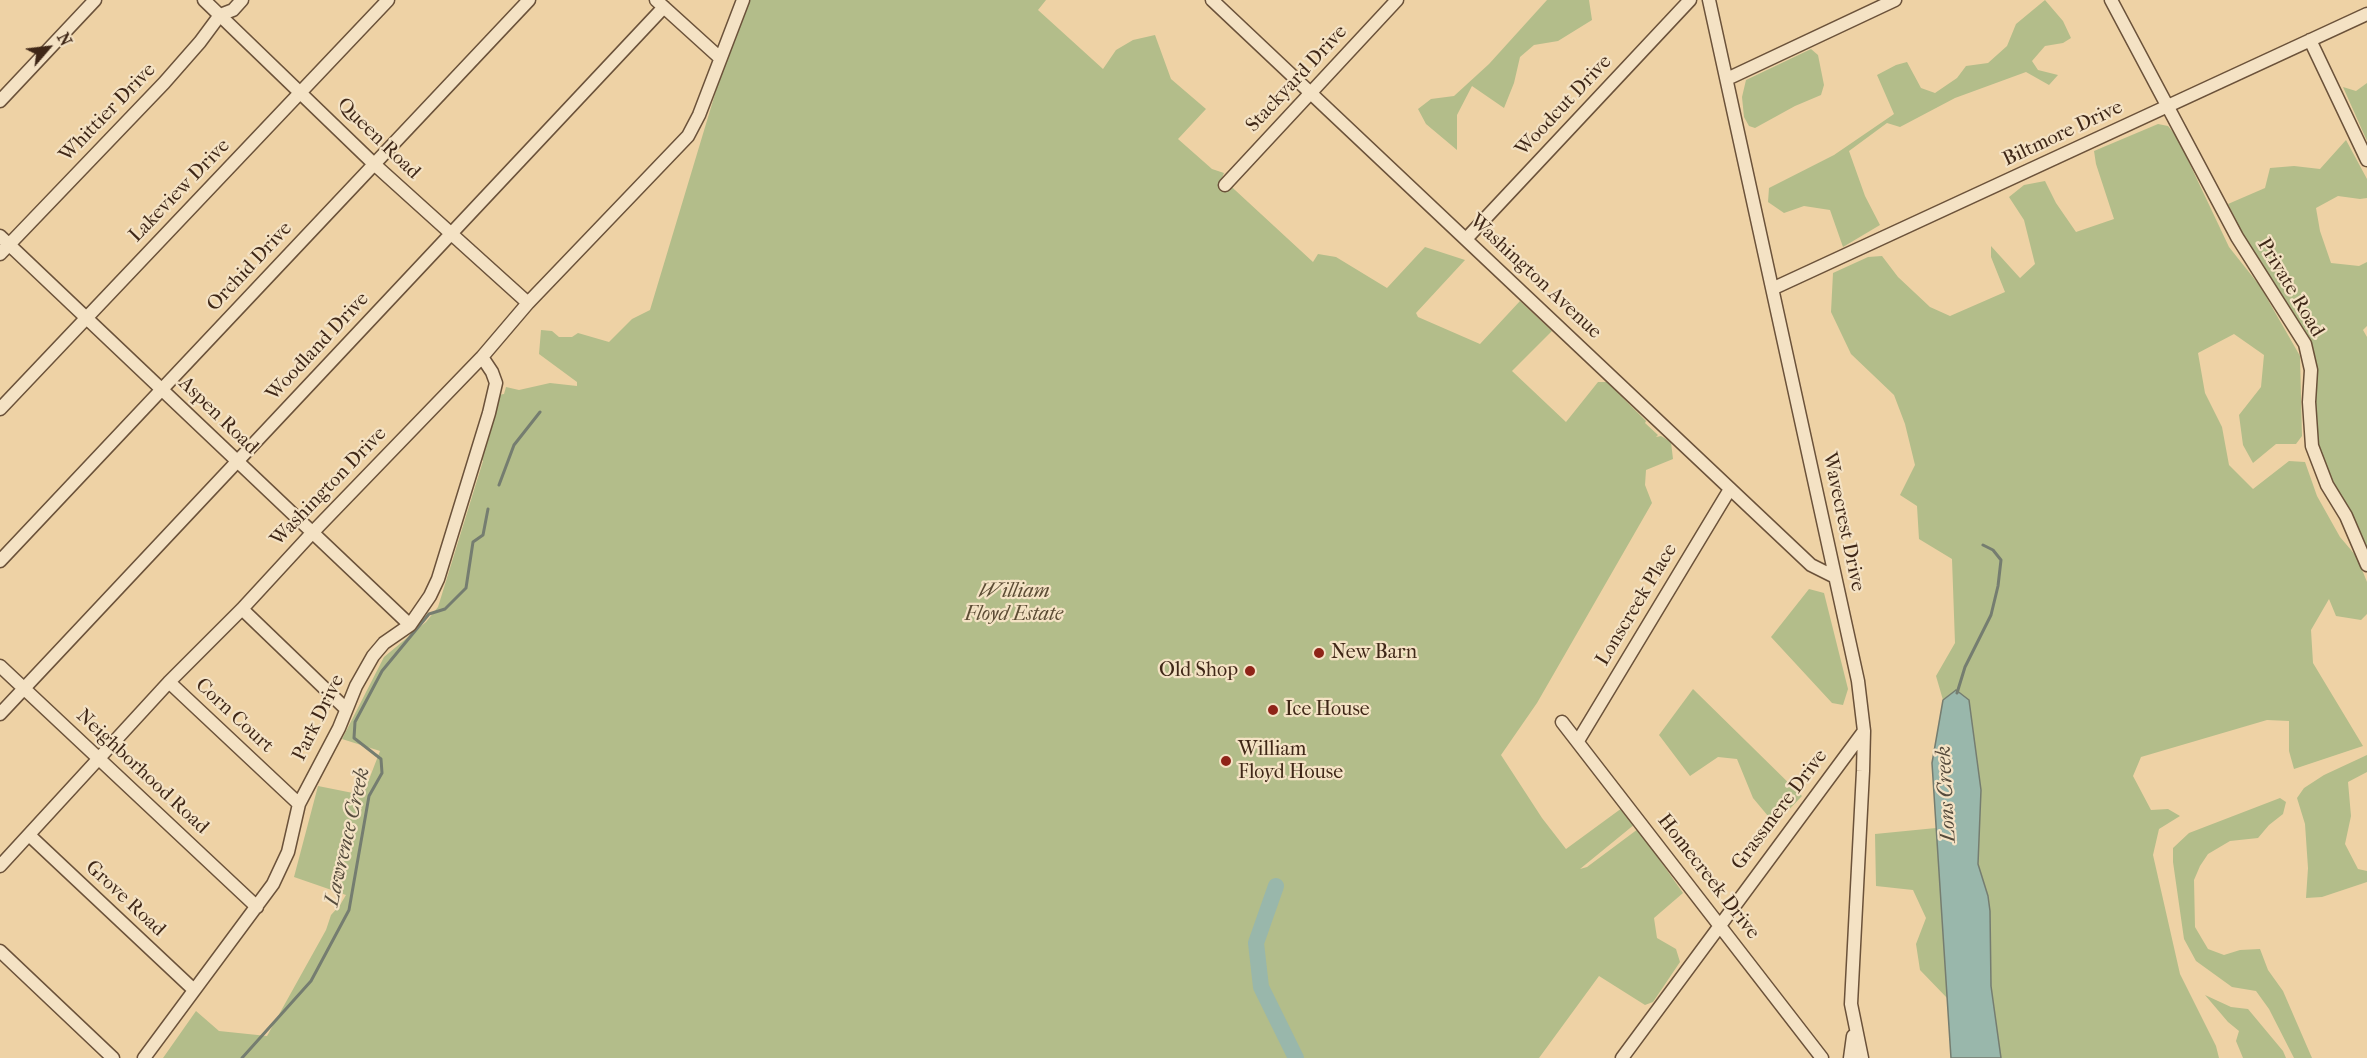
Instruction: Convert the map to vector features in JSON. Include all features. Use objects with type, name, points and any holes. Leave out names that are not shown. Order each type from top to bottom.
[{"type":"street","points":[[0,101],[95,0]]},
{"type":"street","name":"Queen Road","points":[[204,0],[374,164],[528,303]]},
{"type":"street","points":[[220,15],[224,0]]},
{"type":"street","name":"Whittier Drive","points":[[0,254],[4,240],[164,83],[220,15],[233,10],[242,0]]},
{"type":"street","name":"Lakeview Drive","points":[[0,409],[388,0]]},
{"type":"street","name":"Orchid Drive","points":[[0,561],[529,0]]},
{"type":"street","name":"Washington Drive","points":[[0,866],[169,682],[242,609],[482,357],[528,303],[688,136],[699,115],[743,0]]},
{"type":"street","name":"Washington Avenue","points":[[1212,0],[1811,566],[1835,577]]},
{"type":"street","name":"Stackyard Drive","points":[[1225,185],[1397,0]]},
{"type":"street","name":"Woodcut Drive","points":[[1466,239],[1690,0]]},
{"type":"street","name":"Wavecrest Drive","points":[[1709,0],[1774,288],[1858,681],[1864,730],[1851,1004],[1862,1058]]},
{"type":"street","points":[[1727,79],[1895,0]]},
{"type":"street","name":"Private Road","points":[[2111,0],[2169,106],[2236,237],[2305,344],[2311,370],[2312,446],[2327,485],[2346,516],[2367,565]]},
{"type":"street","points":[[660,3],[720,58]]},
{"type":"street","name":"Woodland Drive","points":[[0,714],[450,234],[660,3]]},
{"type":"street","name":"Biltmore Drive","points":[[1774,288],[2367,14]]},
{"type":"street","points":[[2310,40],[2367,160]]},
{"type":"street","name":"Aspen Road","points":[[4,240],[410,625]]},
{"type":"street","name":"Park Drive","points":[[144,1058],[273,884],[288,852],[299,804],[373,656],[384,643],[410,625],[430,596],[438,579],[489,413],[496,383],[482,357]]},
{"type":"street","name":"Lonscreek Place","points":[[1578,741],[1730,489]]},
{"type":"street","points":[[242,609],[346,709]]},
{"type":"street","name":"Neighborhood Road","points":[[0,666],[257,908]]},
{"type":"street","name":"Corn Court","points":[[169,682],[299,804]]},
{"type":"street","name":"Homecreek Drive","points":[[1562,722],[1822,1058]]},
{"type":"street","name":"Grassmere Drive","points":[[1622,1058],[1864,730]]},
{"type":"street","name":"Grove Road","points":[[29,835],[194,990]]},
{"type":"street","points":[[0,951],[113,1058]]},
{"type":"street","points":[[1850,1058],[1855,1029]]},
{"type":"green space","name":"William Floyd Estate","points":[[750,0],[1046,0],[1038,10],[1103,69],[1116,50],[1133,40],[1155,35],[1171,79],[1206,109],[1178,139],[1212,169],[1224,173],[1222,178],[1313,262],[1318,254],[1336,257],[1387,288],[1425,247],[1465,260],[1416,313],[1418,317],[1480,344],[1520,301],[1552,331],[1512,371],[1566,422],[1598,382],[1607,382],[1646,421],[1645,423],[1658,435],[1656,437],[1661,436],[1671,442],[1673,459],[1646,470],[1645,485],[1652,503],[1537,703],[1501,755],[1542,818],[1566,849],[1622,808],[1635,824],[1580,869],[1587,867],[1638,829],[1683,893],[1654,918],[1657,938],[1676,949],[1680,962],[1653,1002],[1645,1005],[1599,976],[1539,1058],[163,1058],[196,1011],[219,1031],[267,1036],[326,930],[331,915],[346,895],[294,877],[318,786],[363,795],[380,751],[342,739],[384,657],[426,622],[438,607],[483,461],[479,454],[498,395],[504,394],[506,387],[519,390],[550,383],[577,386],[577,382],[539,354],[541,330],[552,331],[559,337],[572,337],[578,333],[609,342],[632,319],[650,310],[718,84]]},
{"type":"green space","points":[[1547,0],[1589,0],[1592,20],[1558,41],[1534,45],[1520,57],[1514,83],[1504,108],[1472,86],[1457,115],[1457,150],[1426,124],[1418,109],[1431,99],[1454,96],[1489,64]]},
{"type":"green space","points":[[2045,0],[2063,21],[2071,38],[2063,43],[2045,46],[2032,61],[2038,70],[2058,75],[2049,85],[2026,72],[1955,98],[1900,127],[1887,123],[1849,151],[1865,196],[1880,225],[1843,247],[1830,210],[1804,206],[1784,213],[1768,202],[1769,188],[1834,155],[1894,114],[1877,75],[1907,62],[1921,88],[1935,93],[1957,78],[1966,66],[1988,63],[2007,46],[2016,24]]},
{"type":"green space","points":[[1811,49],[1818,55],[1824,85],[1821,95],[1755,128],[1749,126],[1744,117],[1742,97],[1746,80]]},
{"type":"green space","points":[[2367,83],[2367,141],[2343,87],[2356,91]]},
{"type":"green space","points":[[2158,124],[2168,126],[2177,137],[2229,247],[2260,286],[2300,356],[2302,436],[2296,444],[2276,444],[2253,463],[2243,445],[2239,415],[2261,387],[2264,355],[2234,334],[2198,353],[2205,393],[2222,427],[2229,465],[2253,489],[2289,461],[2305,462],[2317,496],[2340,537],[2357,557],[2367,582],[2367,614],[2361,620],[2336,616],[2329,599],[2311,630],[2313,663],[2363,746],[2294,769],[2289,751],[2289,721],[2267,720],[2141,757],[2133,776],[2151,810],[2168,809],[2180,816],[2159,829],[2153,855],[2180,974],[2216,1046],[2219,1058],[2001,1058],[1991,986],[1990,911],[1978,864],[1981,790],[1969,701],[1956,690],[1943,700],[1936,676],[1955,643],[1952,559],[1919,539],[1917,506],[1900,495],[1915,465],[1905,424],[1894,395],[1851,354],[1831,312],[1833,273],[1868,257],[1882,256],[1898,277],[1930,307],[1950,316],[2005,292],[1991,257],[1991,246],[2020,278],[2035,264],[2024,220],[2009,197],[2024,185],[2045,181],[2056,203],[2076,232],[2114,219],[2094,151]]},
{"type":"green space","points":[[2346,140],[2367,179],[2367,198],[2338,196],[2316,208],[2320,231],[2331,263],[2359,266],[2367,262],[2367,326],[2363,330],[2367,337],[2367,555],[2325,470],[2317,448],[2312,351],[2243,235],[2228,204],[2265,188],[2270,168],[2294,166],[2320,169]]},
{"type":"green space","points":[[1809,589],[1824,593],[1848,689],[1843,705],[1832,703],[1771,637]]},
{"type":"green space","points":[[1693,689],[1802,796],[1783,816],[1768,816],[1753,798],[1737,759],[1718,757],[1690,776],[1659,735]]},
{"type":"green space","points":[[2367,755],[2367,772],[2348,782],[2351,816],[2345,844],[2358,869],[2367,871],[2367,882],[2322,897],[2306,898],[2308,868],[2305,824],[2297,798],[2304,788],[2324,775]]},
{"type":"green space","points":[[2280,798],[2286,802],[2283,814],[2258,838],[2230,841],[2208,854],[2200,866],[2194,880],[2195,927],[2208,949],[2224,955],[2240,950],[2260,949],[2268,970],[2283,991],[2312,1058],[2294,1058],[2269,1009],[2256,991],[2232,987],[2196,961],[2184,939],[2173,862],[2173,848],[2189,833]]},
{"type":"green space","points":[[1936,828],[1948,999],[1920,970],[1916,944],[1926,918],[1913,890],[1876,886],[1875,834]]},
{"type":"green space","points":[[2205,995],[2231,1007],[2248,1009],[2283,1051],[2286,1058],[2243,1058],[2236,1041],[2239,1031],[2228,1022]]},
{"type":"water","points":[[1956,690],[1969,700],[1981,790],[1978,864],[1990,911],[1991,986],[2001,1058],[1951,1058],[1932,763],[1943,700]]},
{"type":"waterway","name":"Lawrence Creek","points":[[499,485],[514,445],[540,412]]},
{"type":"waterway","name":"Lawrence Creek","points":[[242,1058],[311,981],[349,910],[369,796],[382,773],[381,759],[354,738],[355,722],[382,671],[429,614],[445,609],[466,588],[473,542],[483,535],[488,509]]},
{"type":"waterway","name":"Lons Creek","points":[[1957,693],[1965,667],[1991,615],[1998,586],[2001,560],[1993,550],[1983,545]]},
{"type":"waterway","points":[[1276,886],[1256,943],[1261,987],[1296,1058]]},
{"type":"place","name":"New Barn","points":[[1319,653]]},
{"type":"place","name":"Old Shop","points":[[1250,671]]},
{"type":"place","name":"Ice House","points":[[1273,710]]},
{"type":"place","name":"William Floyd House","points":[[1226,761]]}]
